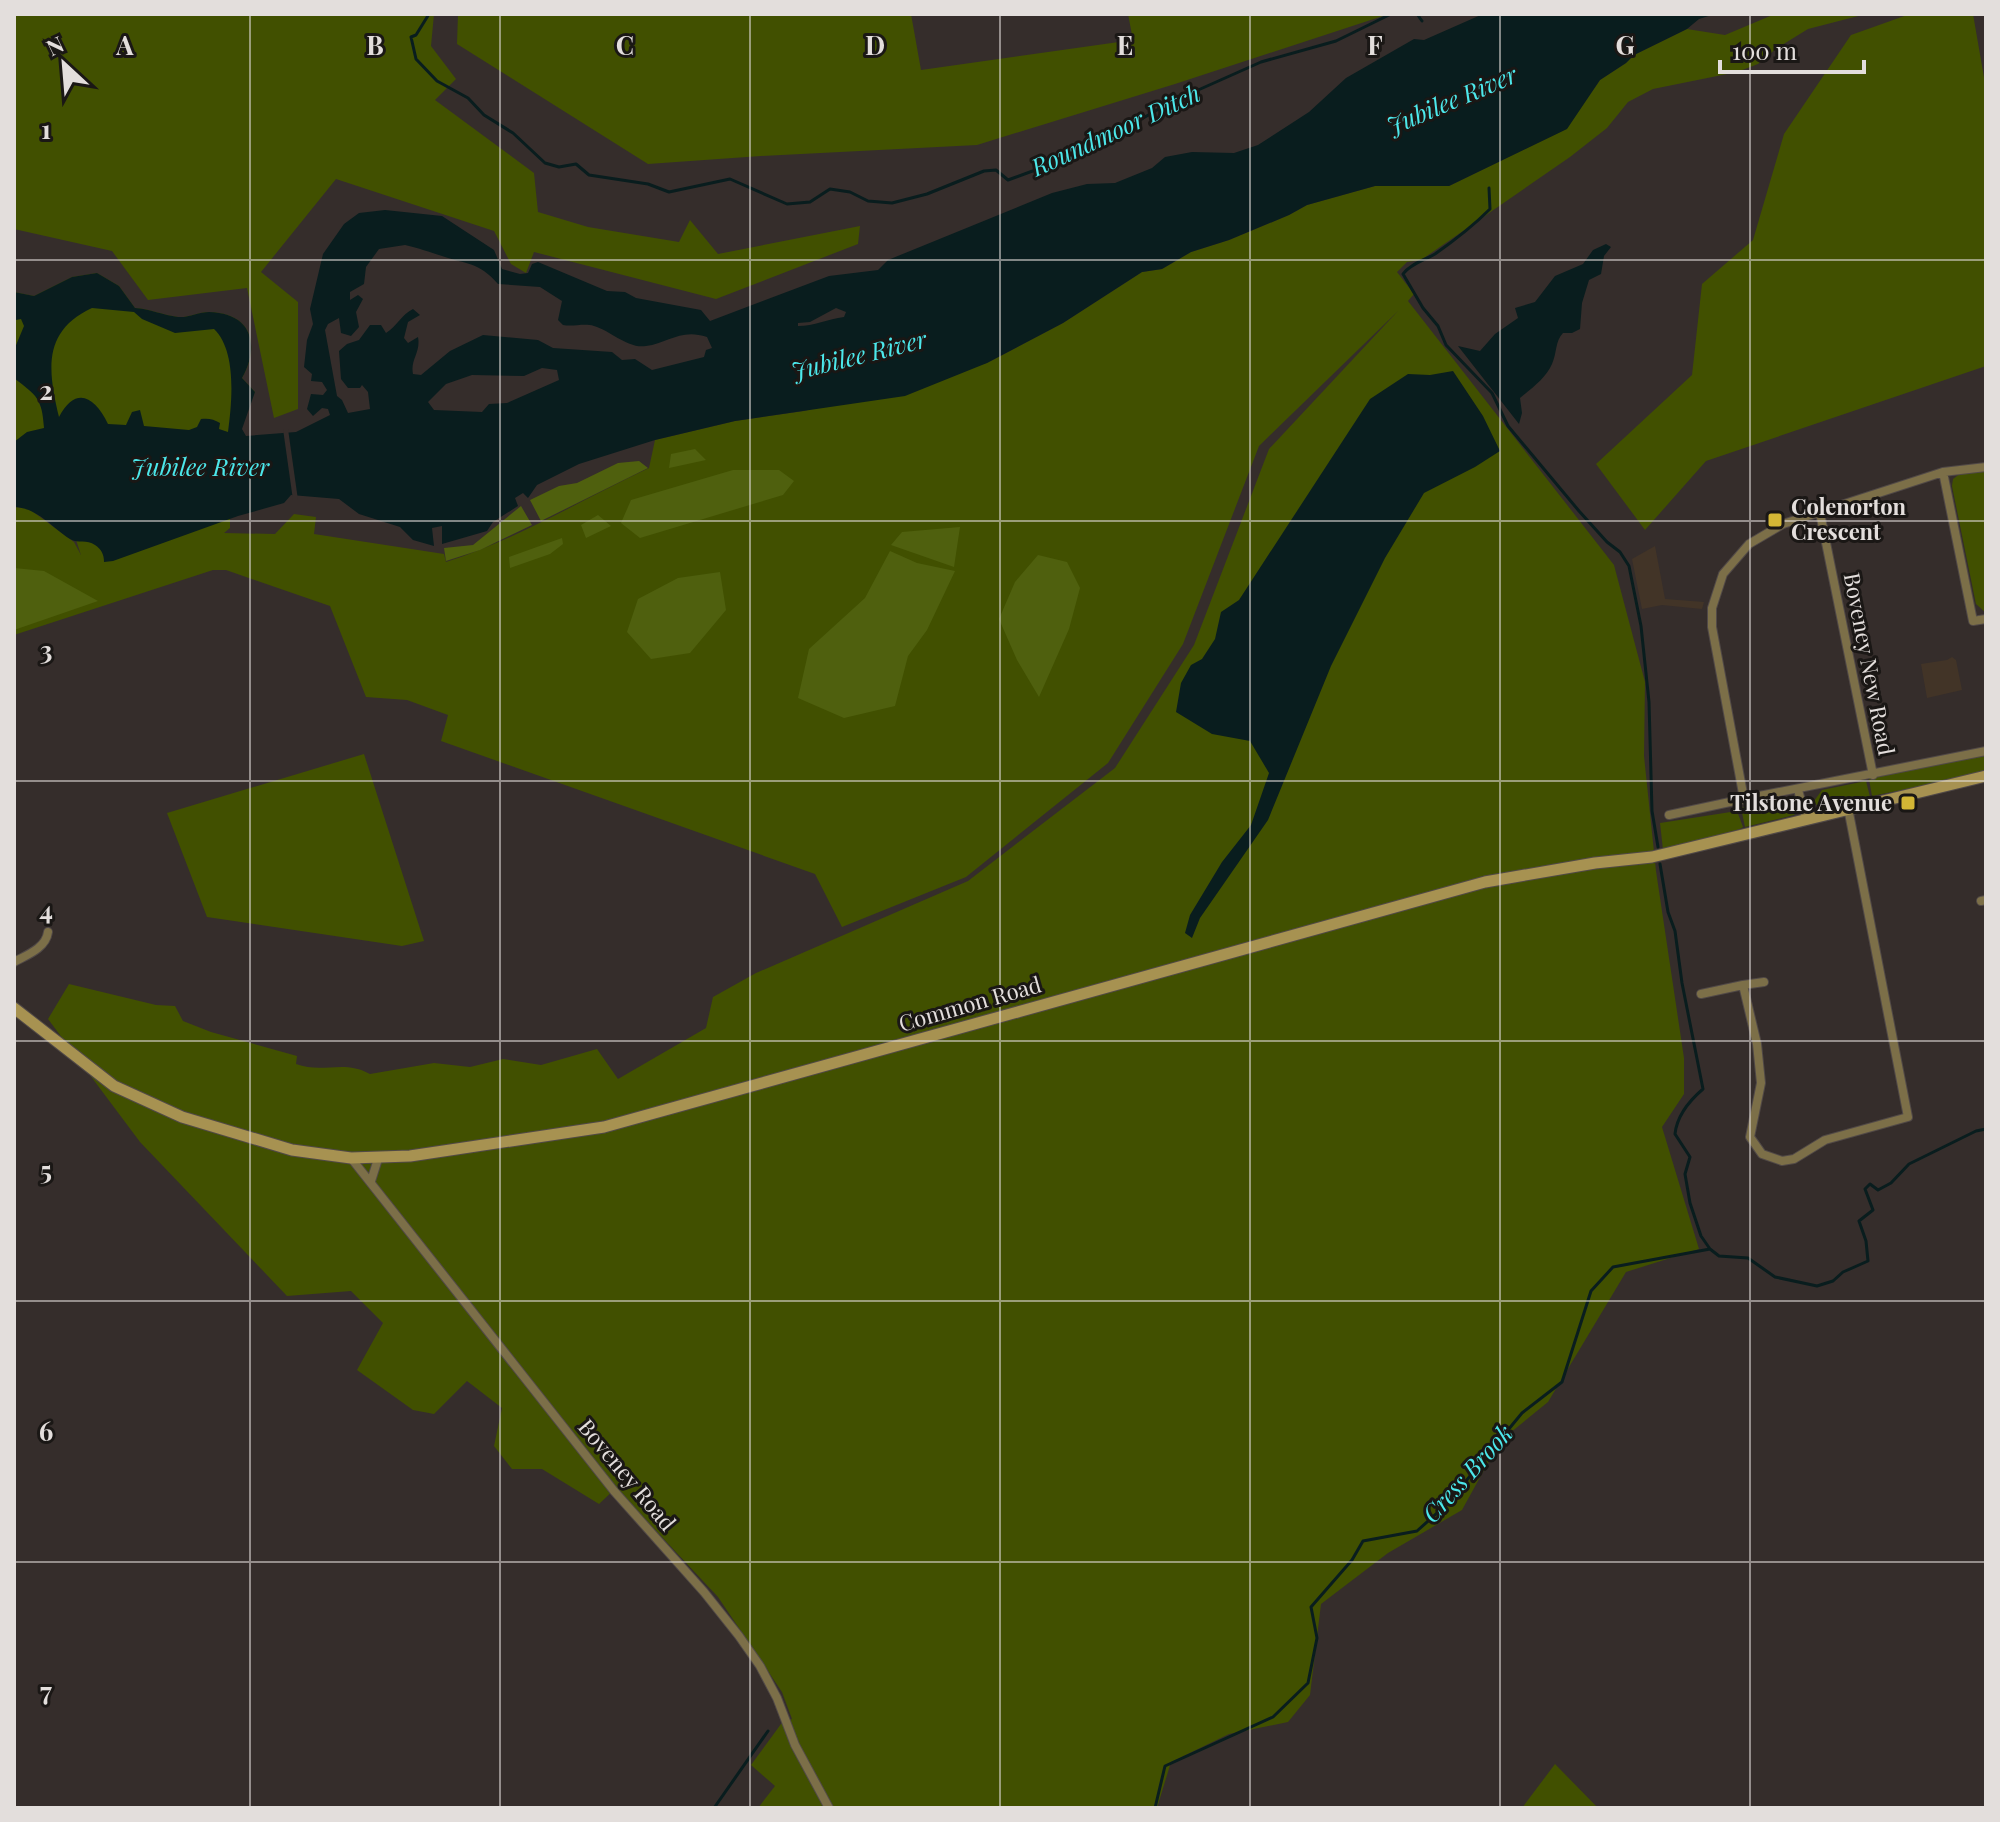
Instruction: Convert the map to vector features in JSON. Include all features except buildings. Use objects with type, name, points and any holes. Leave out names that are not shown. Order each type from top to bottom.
[{"type":"main road","name":"Common Road","points":[[14,1008],[90,1070],[149,1104],[244,1138],[292,1150],[378,1159],[545,1138],[604,1127],[1485,882],[1595,863],[1652,857],[1986,776]]},
{"type":"street","points":[[1743,795],[1712,627],[1712,608],[1723,574],[1749,544],[1783,524],[1943,472],[1986,467]]},
{"type":"street","points":[[1943,472],[1973,621],[1986,619]]},
{"type":"street","name":"Boveney New Road","points":[[1820,513],[1873,775]]},
{"type":"street","points":[[1669,815],[1743,795],[1798,790],[1986,751]]},
{"type":"street","points":[[1798,790],[1806,818]]},
{"type":"street","points":[[1743,985],[1757,1044],[1761,1083],[1750,1137],[1762,1154],[1782,1161],[1794,1159],[1825,1140],[1908,1117],[1848,808]]},
{"type":"street","points":[[14,962],[38,948],[47,940],[48,932]]},
{"type":"street","points":[[1701,994],[1764,982]]},
{"type":"street","name":"Boveney Road","points":[[351,1158],[614,1491],[739,1636],[772,1687],[795,1745],[829,1808]]},
{"type":"street","points":[[371,1181],[378,1159]]},
{"type":"shaded area","points":[[1655,546],[1665,599],[1704,602],[1702,609],[1662,605],[1642,609],[1632,559]]},
{"type":"shaded area","points":[[1952,657],[1956,660],[1962,690],[1927,698],[1921,664]]},
{"type":"green space","points":[[14,14],[434,14],[431,46],[456,79],[435,100],[534,173],[538,212],[588,227],[679,242],[690,220],[718,254],[860,226],[858,244],[716,299],[534,252],[526,273],[511,264],[494,231],[336,179],[261,272],[298,302],[298,409],[274,418],[247,288],[148,300],[112,251],[14,229]]},
{"type":"green space","points":[[458,14],[911,14],[921,70],[1133,40],[1128,14],[1389,14],[977,145],[648,164],[457,44]]},
{"type":"green space","points":[[1775,14],[1866,14],[1808,29],[1758,64],[1737,72],[1653,89],[1628,102],[1607,128],[1570,157],[1421,260],[1407,262],[1397,272],[1414,294],[1408,301],[1614,565],[1645,682],[1644,756],[1656,871],[1684,1058],[1684,1094],[1662,1127],[1699,1249],[1626,1272],[1548,1402],[1500,1441],[1462,1510],[1388,1553],[1321,1604],[1310,1695],[1288,1722],[1229,1734],[1171,1762],[1157,1808],[758,1808],[775,1786],[751,1765],[781,1724],[792,1719],[782,1692],[718,1597],[616,1488],[599,1504],[542,1469],[512,1469],[494,1446],[502,1408],[467,1381],[434,1414],[413,1410],[357,1370],[383,1323],[351,1291],[287,1296],[140,1142],[48,1019],[69,984],[156,1005],[175,1006],[183,1021],[297,1056],[296,1064],[306,1067],[342,1067],[370,1074],[434,1063],[470,1067],[503,1059],[541,1065],[597,1049],[618,1079],[706,1028],[713,997],[756,973],[968,881],[1115,768],[1194,645],[1269,449],[1398,311],[1259,446],[1183,644],[1108,763],[966,877],[842,927],[815,874],[441,741],[448,715],[407,700],[366,697],[330,606],[226,570],[213,570],[14,635],[14,507],[28,508],[74,542],[81,555],[76,540],[230,506],[230,528],[224,533],[275,534],[294,514],[316,517],[314,534],[444,554],[446,562],[524,531],[649,468],[655,440],[735,421],[804,411],[987,363],[1063,323],[1142,272],[1162,269],[1191,252],[1229,240],[1307,205],[1375,186],[1449,186],[1566,129],[1600,80],[1634,55],[1687,29],[1725,35]]},
{"type":"green space","points":[[1910,14],[1973,14],[1986,89],[1986,366],[1706,461],[1645,530],[1596,464],[1692,375],[1702,284],[1753,240],[1784,134],[1851,35]]},
{"type":"green space","points":[[97,273],[119,286],[135,308],[178,317],[205,312],[223,314],[243,324],[251,342],[251,353],[242,378],[255,392],[229,436],[192,438],[57,429],[32,387],[49,425],[46,433],[14,445],[14,292],[34,296],[72,277]]},
{"type":"green space","points":[[695,449],[706,460],[669,468],[671,454]]},
{"type":"green space","points":[[639,461],[648,468],[541,521],[530,500],[559,486],[577,483],[618,463]]},
{"type":"green space","points":[[733,470],[779,470],[794,481],[783,495],[640,538],[621,523],[631,500]]},
{"type":"green space","points":[[1986,470],[1986,613],[1976,604],[1952,486],[1953,479],[1961,473]]},
{"type":"green space","points":[[521,506],[532,525],[480,550],[446,561],[444,548],[473,545]]},
{"type":"green space","points":[[598,515],[611,526],[586,538],[581,525]]},
{"type":"green space","points":[[960,527],[954,567],[891,545],[902,532]]},
{"type":"green space","points":[[562,538],[563,544],[550,554],[510,568],[509,557]]},
{"type":"green space","points":[[890,551],[917,563],[955,571],[927,630],[908,656],[895,706],[844,718],[798,698],[809,649],[865,598]]},
{"type":"green space","points":[[1038,555],[1067,562],[1080,588],[1069,629],[1039,697],[1017,660],[999,619],[1015,582]]},
{"type":"green space","points":[[14,568],[44,571],[98,601],[14,630]]},
{"type":"green space","points":[[720,572],[726,610],[690,653],[651,659],[627,632],[638,599],[678,578]]},
{"type":"green space","points":[[364,754],[424,941],[402,946],[207,917],[167,813]]},
{"type":"green space","points":[[1986,754],[1986,773],[1872,796],[1869,779]]},
{"type":"green space","points":[[1866,781],[1870,797],[1824,808],[1818,807],[1814,801],[1822,790]]},
{"type":"green space","points":[[1798,795],[1801,806],[1794,815],[1745,827],[1741,808]]},
{"type":"green space","points":[[1737,811],[1743,827],[1740,829],[1663,850],[1660,823]]},
{"type":"green space","points":[[1555,1764],[1598,1808],[1522,1808]]},
{"type":"water","name":"Jubilee River","points":[[1483,14],[1715,14],[1699,19],[1687,29],[1634,55],[1600,80],[1567,129],[1449,186],[1375,186],[1307,205],[1229,240],[1191,252],[1162,269],[1142,272],[1063,323],[987,363],[905,396],[735,421],[655,440],[579,464],[537,485],[528,498],[523,493],[515,498],[518,506],[493,522],[487,531],[442,544],[442,526],[432,528],[434,546],[413,540],[400,527],[359,514],[339,499],[291,495],[284,503],[104,562],[102,552],[95,545],[73,540],[37,514],[14,507],[14,442],[27,432],[44,428],[37,398],[14,378],[14,350],[24,326],[21,319],[16,320],[14,292],[34,296],[72,277],[97,273],[119,286],[135,308],[178,317],[209,312],[235,318],[243,324],[251,342],[248,365],[242,378],[255,392],[242,429],[246,436],[296,432],[330,415],[328,409],[322,408],[313,416],[307,409],[311,394],[323,395],[327,390],[322,382],[311,381],[312,374],[304,367],[307,340],[313,324],[310,309],[323,254],[344,224],[359,213],[385,210],[442,216],[494,250],[502,269],[528,273],[532,264],[538,262],[607,291],[625,292],[636,298],[701,310],[710,321],[829,276],[878,270],[888,260],[1052,193],[1087,184],[1115,183],[1152,168],[1165,157],[1192,152],[1234,153],[1258,145],[1309,112],[1346,78],[1414,39],[1424,40]],"holes":[[[410,246],[478,267],[498,284],[540,287],[562,301],[558,320],[563,325],[594,326],[639,346],[682,335],[698,335],[707,337],[712,348],[706,350],[704,357],[652,370],[635,359],[622,360],[612,352],[553,348],[538,340],[483,335],[450,351],[421,375],[413,374],[418,337],[408,343],[404,338],[408,322],[420,315],[413,309],[386,333],[381,325],[370,325],[359,340],[339,351],[341,379],[348,388],[360,388],[362,385],[368,392],[370,409],[348,413],[337,396],[325,330],[328,324],[339,318],[341,333],[351,336],[359,327],[356,312],[363,299],[358,295],[350,300],[350,292],[364,284],[366,267],[379,249]],[[92,308],[134,312],[142,319],[175,333],[214,329],[230,363],[228,432],[219,429],[220,423],[209,419],[201,419],[197,427],[189,430],[144,426],[140,410],[132,412],[126,425],[108,424],[97,407],[85,398],[72,401],[59,417],[52,384],[53,354],[64,328]],[[836,308],[846,312],[844,317],[798,326],[798,323],[810,322]],[[542,368],[557,370],[559,380],[507,403],[489,404],[482,412],[434,410],[428,402],[446,384],[472,375],[524,376]]]},
{"type":"water","points":[[1606,244],[1611,247],[1604,256],[1601,274],[1589,280],[1582,303],[1580,329],[1563,333],[1549,369],[1520,398],[1522,413],[1519,424],[1458,346],[1480,351],[1495,334],[1518,318],[1515,308],[1535,302],[1555,276],[1583,264],[1593,250]]},
{"type":"water","points":[[1453,371],[1483,416],[1500,451],[1424,493],[1385,558],[1331,666],[1268,820],[1200,918],[1192,938],[1185,933],[1190,915],[1222,862],[1251,825],[1269,773],[1250,741],[1212,734],[1176,712],[1181,683],[1191,665],[1202,659],[1215,639],[1221,612],[1239,600],[1370,399],[1408,374],[1430,375]]},
{"type":"pier","points":[[283,429],[288,429],[298,500],[293,500]]},
{"type":"waterway","name":"Roundmoor Ditch","points":[[429,14],[416,35],[411,37],[416,59],[437,81],[468,98],[484,115],[513,133],[545,163],[559,167],[576,164],[589,175],[648,184],[669,192],[730,179],[787,204],[810,202],[830,189],[850,192],[868,201],[892,203],[927,194],[984,171],[996,170],[1008,180],[1057,162],[1070,150],[1084,148],[1114,135],[1169,103],[1261,62],[1336,41],[1391,14]]},
{"type":"waterway","name":"Roundmoor Ditch","points":[[1417,14],[1422,21]]},
{"type":"waterway","points":[[1489,188],[1490,209],[1450,243],[1403,274],[1438,326],[1446,345],[1492,393],[1508,426],[1629,566],[1641,626],[1649,702],[1652,811],[1658,847]]},
{"type":"waterway","points":[[1660,864],[1703,1089],[1684,1109],[1675,1134],[1690,1157],[1685,1174],[1690,1203],[1701,1236],[1710,1249],[1719,1256],[1748,1258],[1775,1277],[1817,1286],[1833,1281],[1843,1272],[1868,1261],[1866,1241],[1859,1221],[1873,1210],[1865,1189],[1870,1184],[1878,1190],[1891,1183],[1909,1164],[1986,1129]]},
{"type":"waterway","name":"Cress Brook","points":[[1155,1808],[1165,1766],[1273,1717],[1308,1683],[1317,1638],[1311,1607],[1352,1560],[1363,1541],[1417,1531],[1447,1504],[1522,1413],[1562,1382],[1591,1291],[1613,1267],[1710,1249]]},
{"type":"waterway","points":[[714,1808],[768,1731]]},
{"type":"place","name":"Colenorton Crescent","points":[[1775,520]]},
{"type":"place","name":"Tilstone Avenue","points":[[1908,803]]}]
